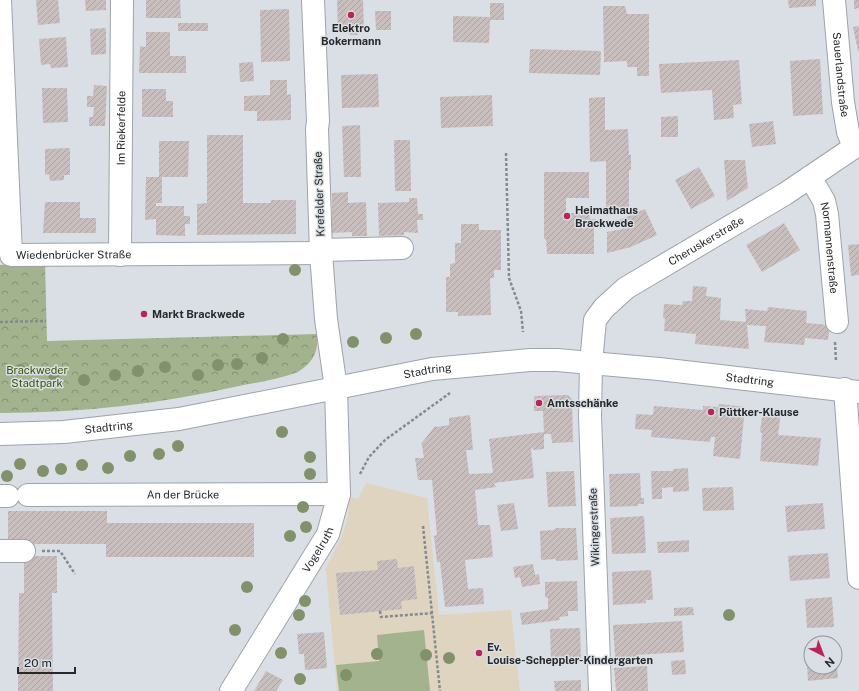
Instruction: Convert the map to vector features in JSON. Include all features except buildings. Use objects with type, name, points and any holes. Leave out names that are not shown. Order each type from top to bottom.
[{"type":"street","name":"Wiedenbrücker Straße","points":[[0,0],[11,255],[321,252],[402,248]]},
{"type":"street","name":"Im Riekerfelde","points":[[120,255],[122,0]]},
{"type":"street","name":"Krefelder Straße","points":[[313,0],[321,252],[326,319],[336,388]]},
{"type":"street","name":"Sauerlandstraße","points":[[834,0],[843,102],[848,132],[857,145]]},
{"type":"street","name":"Cheruskerstraße","points":[[591,363],[595,320],[604,308],[626,288],[810,178],[857,145]]},
{"type":"street","name":"Normannenstraße","points":[[810,178],[824,201],[827,214],[837,322]]},
{"type":"street","name":"Stadtring","points":[[0,434],[64,432],[179,419],[432,369],[530,360],[557,360],[591,363],[852,390]]},
{"type":"street","name":"Wikingerstraße","points":[[591,363],[590,416],[600,691]]},
{"type":"street","name":"Vogelruth","points":[[231,691],[328,534],[339,494],[336,388]]},
{"type":"street","points":[[852,390],[859,578]]},
{"type":"street","name":"An der Brücke","points":[[12,496],[339,494]]},
{"type":"street","points":[[0,551],[24,550]]},
{"type":"path","points":[[506,153],[509,278],[521,310],[524,332]]},
{"type":"path","points":[[0,322],[46,321]]},
{"type":"path","points":[[339,494],[354,486],[369,457],[385,440],[450,393]]},
{"type":"path","points":[[423,526],[440,691]]},
{"type":"path","points":[[24,550],[60,551],[75,574]]},
{"type":"path","points":[[380,611],[381,617],[433,613]]},
{"type":"shaded area","points":[[366,483],[427,498],[439,615],[511,610],[520,691],[337,691],[325,570],[342,536],[348,517],[349,497],[358,499]]},
{"type":"green space","name":"Brackweder Stadtpark","points":[[45,263],[47,341],[317,334],[316,351],[308,365],[298,372],[277,378],[180,398],[90,409],[30,413],[0,413],[0,265]]},
{"type":"green space","points":[[424,630],[430,691],[339,691],[336,665],[379,661],[377,635]]},
{"type":"place","name":"Elektro Bokermann","points":[[351,15]]},
{"type":"place","name":"Heimathaus Brackwede","points":[[567,216]]},
{"type":"place","name":"Markt Brackwede","points":[[144,314]]},
{"type":"place","name":"Amtsschänke","points":[[539,403]]},
{"type":"place","name":"Püttker-Klause","points":[[711,412]]},
{"type":"place","name":"Ev. Louise-Scheppler-Kindergarten","points":[[479,653]]}]
